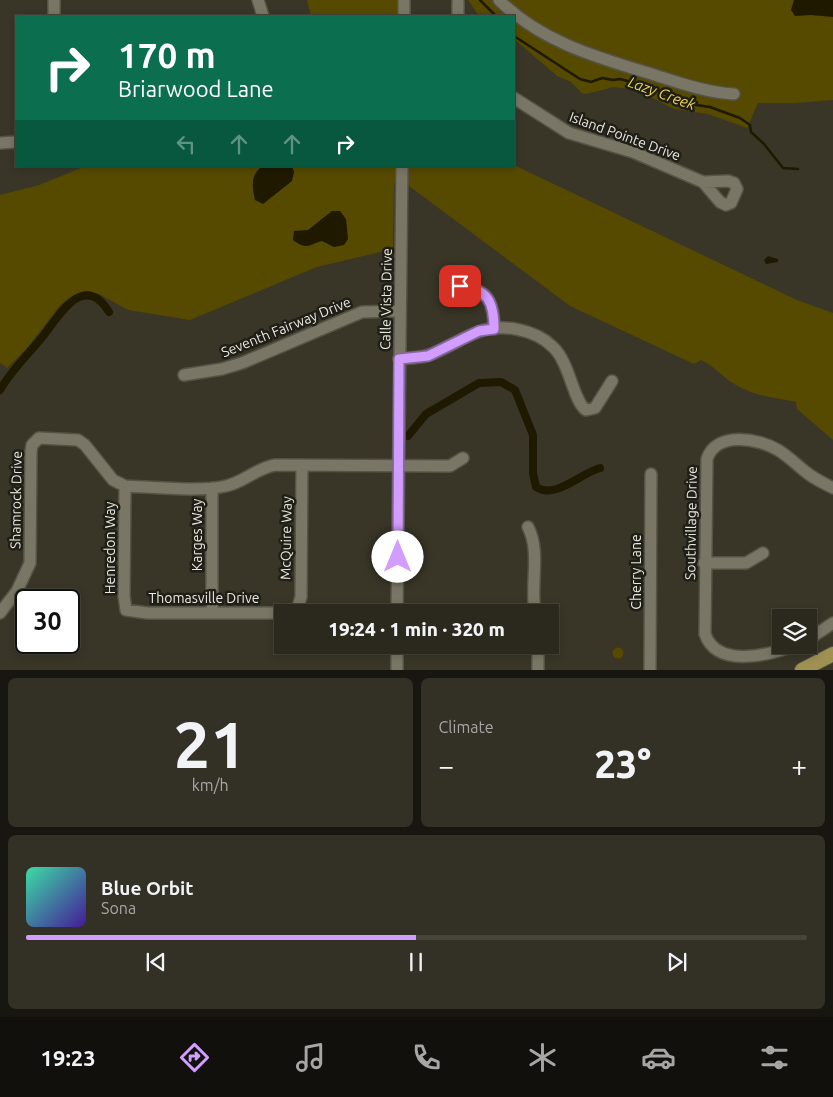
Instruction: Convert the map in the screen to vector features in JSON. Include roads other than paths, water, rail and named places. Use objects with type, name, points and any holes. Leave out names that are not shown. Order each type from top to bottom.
[{"type":"main road","points":[[802,670],[833,654]]},
{"type":"street","points":[[54,0],[54,15]]},
{"type":"street","points":[[258,0],[263,15]]},
{"type":"street","points":[[404,0],[404,15]]},
{"type":"street","points":[[499,0],[527,25],[579,51],[685,86],[734,94]]},
{"type":"street","points":[[458,2],[458,15]]},
{"type":"street","name":"Island Pointe Drive","points":[[515,99],[569,133],[633,152],[703,182]]},
{"type":"street","points":[[0,143],[15,142]]},
{"type":"street","name":"Calle Vista Drive","points":[[397,604],[402,167]]},
{"type":"street","points":[[460,286],[473,287],[487,297],[492,305],[494,329]]},
{"type":"street","name":"Seventh Fairway Drive","points":[[184,375],[222,369],[242,363],[362,312],[400,311]]},
{"type":"street","points":[[399,359],[428,356],[479,331],[494,329],[524,331],[550,344],[567,366],[580,403],[586,410],[595,408],[612,381]]},
{"type":"street","name":"Shamrock Drive","points":[[0,613],[17,591],[30,563],[31,452],[35,441],[43,438],[78,440],[85,445],[113,480],[125,486]]},
{"type":"street","name":"Southvillage Drive","points":[[772,652],[754,655],[727,655],[713,649],[705,634],[705,467],[709,453],[718,443],[734,439],[771,447],[780,451],[808,474],[833,488]]},
{"type":"street","points":[[125,486],[212,488],[232,484],[268,466],[450,466],[463,458]]},
{"type":"street","name":"McQuire Way","points":[[295,604],[301,597],[302,465]]},
{"type":"street","name":"Cherry Lane","points":[[650,670],[651,474]]},
{"type":"street","name":"Henredon Way","points":[[125,486],[124,596],[126,610]]},
{"type":"street","name":"Karges Way","points":[[212,488],[212,611]]},
{"type":"street","points":[[528,526],[534,546],[532,591],[534,604]]},
{"type":"street","points":[[704,562],[746,563],[763,553]]},
{"type":"street","name":"Thomasville Drive","points":[[126,610],[147,613],[274,612]]},
{"type":"street","points":[[817,634],[833,623]]},
{"type":"street","points":[[397,654],[397,670]]},
{"type":"street","points":[[538,654],[538,670]]},
{"type":"waterway","name":"Lazy Creek","points":[[480,0],[495,15]]},
{"type":"waterway","name":"Lazy Creek","points":[[515,37],[580,79],[591,82],[602,78],[620,79],[651,87],[683,103],[710,107],[740,118],[750,125],[751,132],[764,144],[783,168],[798,169]]},
{"type":"waterway","points":[[0,390],[15,368],[57,317],[73,301],[82,296],[91,296],[100,301],[109,312]]},
{"type":"waterway","points":[[408,436],[426,414],[479,383],[501,382],[515,390],[533,435],[533,473],[536,487],[543,490],[560,488],[600,468]]}]
